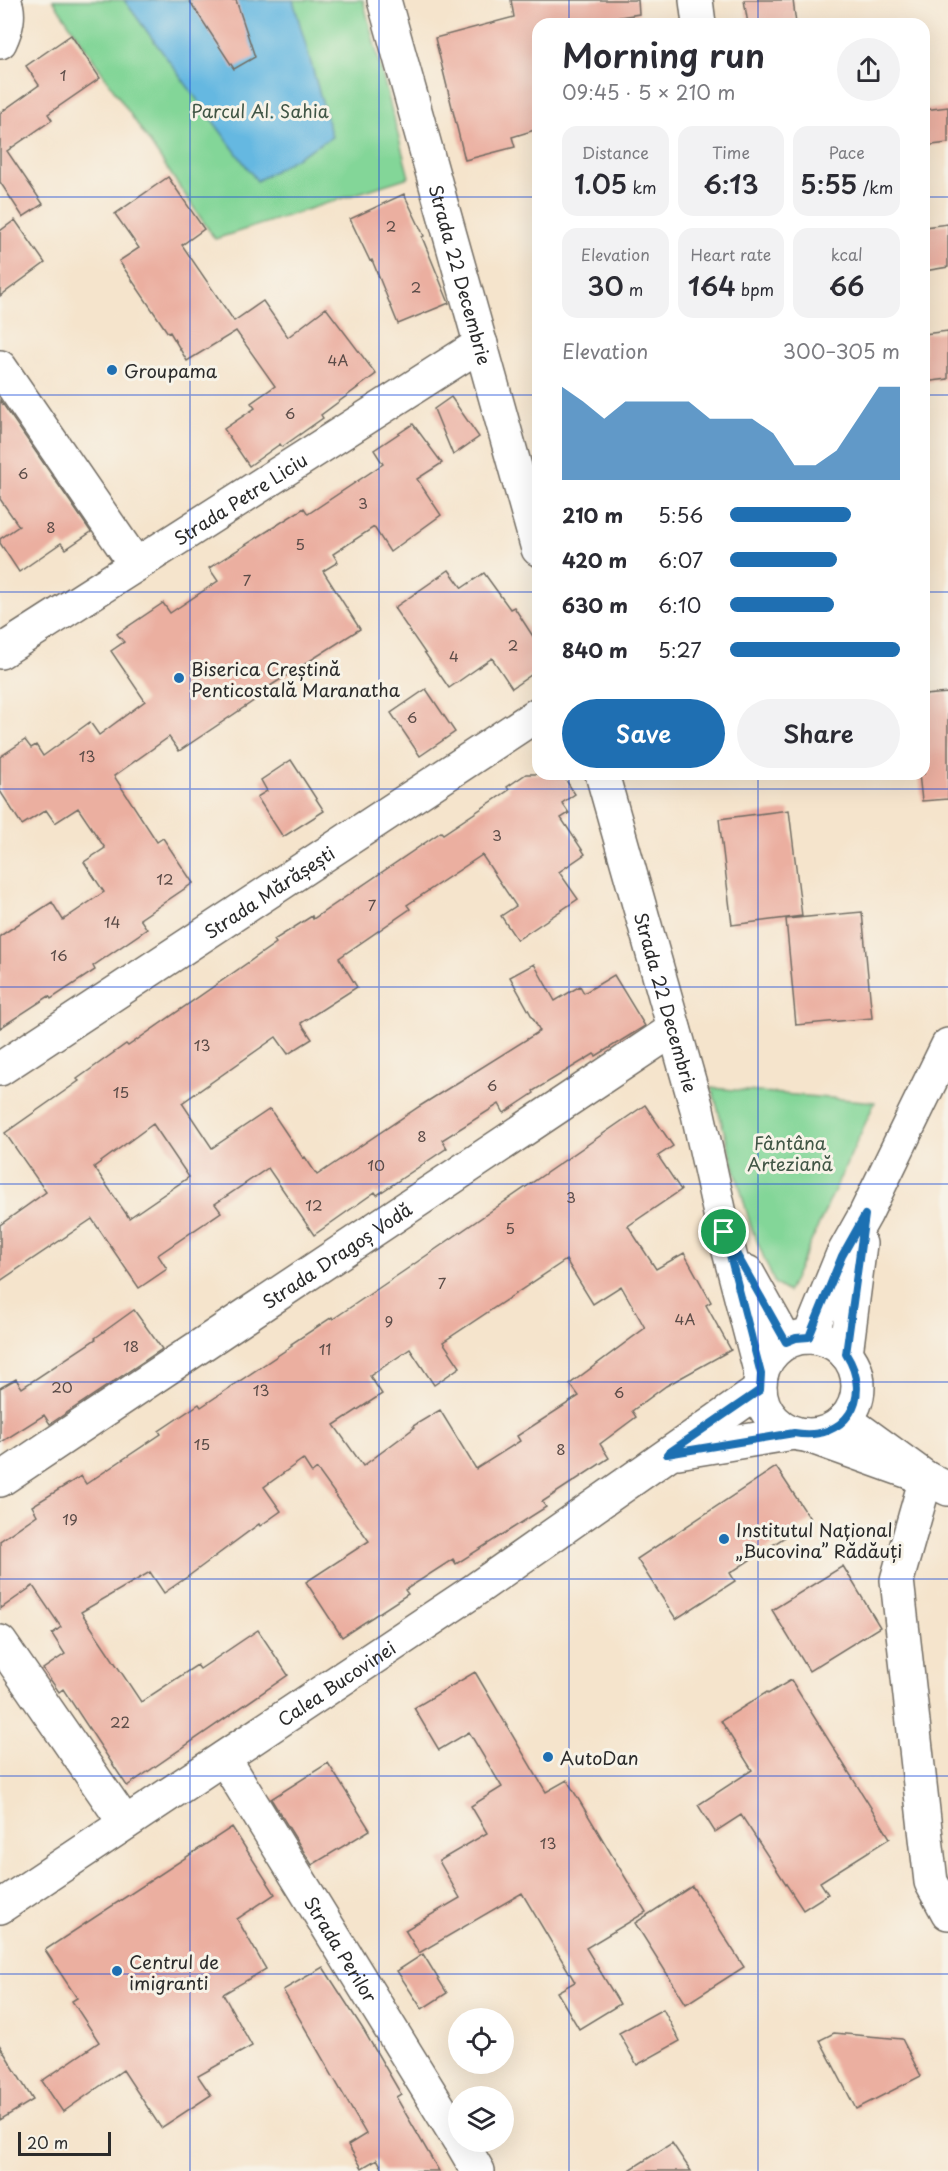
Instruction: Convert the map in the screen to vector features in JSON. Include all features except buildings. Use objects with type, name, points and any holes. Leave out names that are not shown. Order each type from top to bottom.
[{"type":"street","points":[[0,42],[7,26],[4,0]]},
{"type":"street","name":"Strada 22 Decembrie","points":[[384,0],[532,527]]},
{"type":"street","points":[[696,0],[698,18]]},
{"type":"street","name":"Strada Petre Liciu","points":[[0,652],[481,344]]},
{"type":"street","points":[[0,367],[135,565]]},
{"type":"street","name":"Strada Mărășești","points":[[0,1069],[532,718]]},
{"type":"street","name":"Strada 22 Decembrie","points":[[604,780],[697,1109],[761,1382]]},
{"type":"street","name":"Strada Dragoș Vodă","points":[[0,1480],[674,1029]]},
{"type":"street","points":[[798,1340],[865,1215],[948,1045]]},
{"type":"street","points":[[846,1354],[865,1215]]},
{"type":"street","name":"Strada 22 Decembrie","points":[[724,1232],[798,1340]]},
{"type":"street","points":[[800,1434],[820,1434],[834,1429],[853,1408],[858,1394],[858,1380],[854,1366],[836,1345],[823,1339],[798,1340],[770,1356],[761,1382],[763,1405],[771,1417],[781,1426],[800,1434],[937,1484]]},
{"type":"street","name":"Calea Bucovinei","points":[[0,1907],[469,1594],[667,1454],[761,1382]]},
{"type":"street","points":[[845,1419],[937,1484]]},
{"type":"street","name":"Calea Bucovinei","points":[[667,1454],[800,1434]]},
{"type":"street","points":[[937,1484],[897,1580],[931,1882],[948,1913]]},
{"type":"street","points":[[0,1642],[125,1823]]},
{"type":"street","name":"Strada Perilor","points":[[224,1758],[448,2122]]},
{"type":"street","name":"Strada Perilor","points":[[467,2152],[478,2171]]},
{"type":"green space","name":"Parcul Al. Sahia","points":[[53,0],[363,0],[409,177],[215,239]]},
{"type":"green space","name":"Fântâna Arteziană","points":[[712,1088],[875,1102],[788,1292],[775,1284],[751,1227]]},
{"type":"water","points":[[124,0],[293,0],[332,137],[257,181]]},
{"type":"place","name":"Groupama","points":[[112,370]]},
{"type":"place","name":"Biserica Creștină Penticostală Maranatha","points":[[179,678]]},
{"type":"place","name":"Institutul Național „Bucovina” Rădăuți","points":[[724,1539]]},
{"type":"place","name":"AutoDan","points":[[548,1757]]},
{"type":"place","name":"Centrul de imigranti","points":[[117,1971]]},
{"type":"route","points":[[865,1215],[846,1354],[854,1366],[858,1380],[858,1394],[853,1408],[845,1419],[834,1429],[820,1434],[794,1433],[667,1454],[760,1390],[761,1374],[724,1232],[786,1342],[809,1337],[842,1256],[865,1215]]}]
